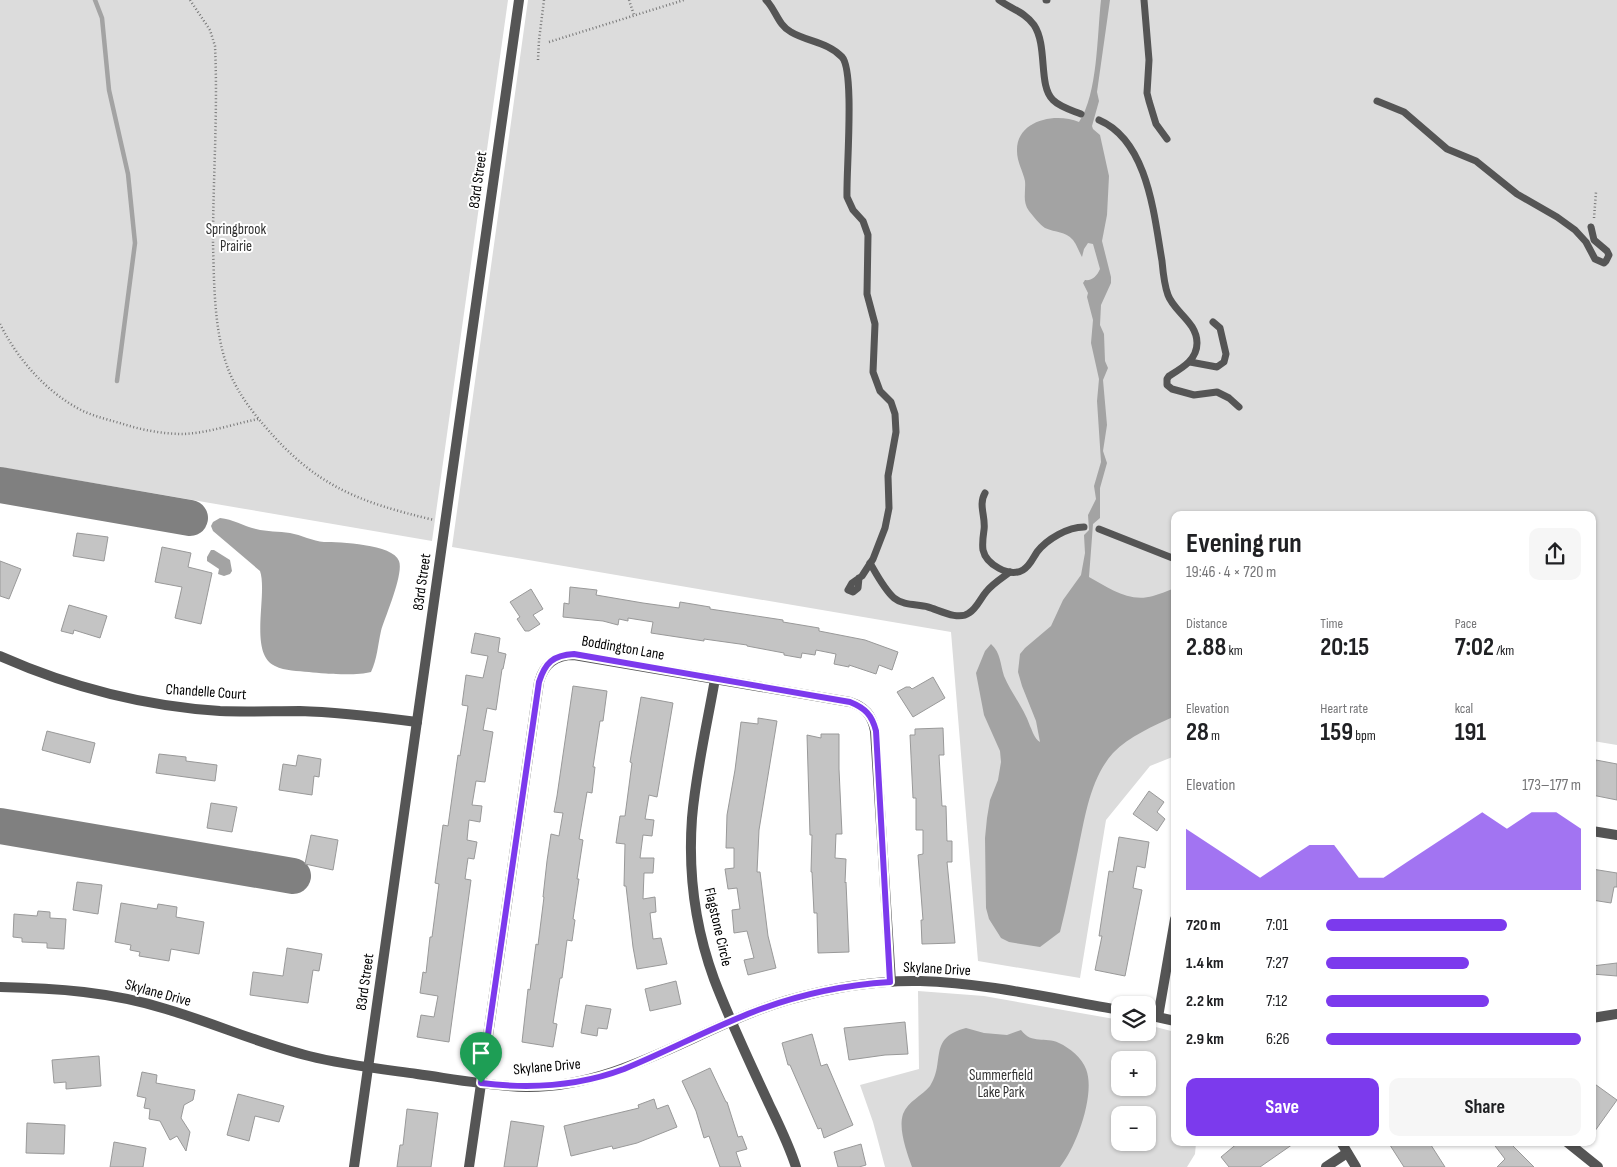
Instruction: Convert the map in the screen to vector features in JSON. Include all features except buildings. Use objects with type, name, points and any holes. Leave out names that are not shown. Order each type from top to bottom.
[{"type":"street","name":"83rd Street","points":[[354,1167],[518,0]]},
{"type":"street","name":"Boddington Lane","points":[[469,1167],[539,682],[542,671],[548,663],[556,658],[574,654],[850,702],[860,706],[869,713],[876,731],[890,982]]},
{"type":"street","name":"Chandelle Court","points":[[0,656],[54,678],[88,688],[126,698],[170,706],[221,711],[301,711],[350,714],[417,722]]},
{"type":"street","name":"Flagstone Circle","points":[[715,679],[692,817],[692,888],[706,956],[731,1021],[788,1145],[796,1167]]},
{"type":"street","points":[[1596,831],[1617,834]]},
{"type":"street","points":[[1156,1003],[1171,937]]},
{"type":"street","name":"Skylane Drive","points":[[0,987],[76,991],[134,1000],[165,1008],[308,1056],[368,1067],[481,1083],[529,1087],[591,1079],[623,1069],[731,1021],[786,1000],[848,986],[918,981],[975,986],[1111,1009]]},
{"type":"street","points":[[1596,1017],[1617,1014]]},
{"type":"street","points":[[1156,1017],[1171,1021]]},
{"type":"street","points":[[1343,1146],[1356,1167]]},
{"type":"street","points":[[1572,1146],[1598,1167]]},
{"type":"street","points":[[1326,1167],[1347,1153]]},
{"type":"lane","points":[[766,0],[773,7],[781,25],[791,33],[833,49],[844,59],[850,92],[847,197],[853,210],[863,221],[868,235],[867,294],[875,324],[873,372],[880,390],[891,402],[895,414],[896,432],[888,476],[888,508],[885,528],[870,563],[859,578]]},
{"type":"lane","points":[[1000,0],[1022,13],[1035,26],[1042,44],[1046,86],[1052,99],[1080,114]]},
{"type":"lane","points":[[1144,0],[1149,60],[1149,101],[1156,124],[1167,139]]},
{"type":"lane","points":[[1377,102],[1404,112],[1447,149],[1476,161],[1517,194],[1557,216],[1575,230],[1586,242],[1595,260],[1604,263],[1608,255],[1607,251],[1594,240],[1591,227]]},
{"type":"lane","points":[[1099,120],[1110,124],[1124,139],[1139,164],[1150,197],[1168,297],[1190,324],[1196,337],[1196,348],[1190,362],[1169,376],[1166,382],[1168,387],[1194,395],[1217,392],[1229,398],[1239,407]]},
{"type":"lane","points":[[1190,362],[1217,367],[1224,362],[1226,354],[1220,328],[1213,322]]},
{"type":"lane","points":[[985,493],[981,502],[985,520],[983,551],[989,560],[1002,570],[1017,572],[1026,568],[1038,551],[1050,540],[1073,529],[1084,527]]},
{"type":"lane","points":[[1098,529],[1171,557]]},
{"type":"lane","points":[[870,563],[895,599],[906,604],[955,615],[967,615],[976,608],[986,592],[1010,572]]},
{"type":"path","points":[[190,0],[210,30],[215,46],[215,295],[222,352],[234,381],[258,418],[290,454],[334,487],[380,506],[436,520]]},
{"type":"path","points":[[538,60],[538,40],[544,0]]},
{"type":"path","points":[[629,0],[634,15]]},
{"type":"path","points":[[549,42],[684,0]]},
{"type":"path","points":[[0,324],[15,351],[43,382],[64,400],[97,416],[145,430],[175,434],[196,432],[258,418]]},
{"type":"green space","name":"Springbrook Prairie","points":[[0,0],[508,0],[432,541],[0,467]]},
{"type":"green space","points":[[528,0],[1617,0],[1617,745],[1596,742],[1596,511],[1171,511],[1171,758],[1150,766],[1106,820],[1080,978],[978,961],[951,632],[452,547]]},
{"type":"green space","name":"Summerfield Lake Park","points":[[918,991],[984,996],[1111,1018],[1111,1041],[1156,1041],[1156,1027],[1171,1031],[1171,1146],[1196,1146],[1195,1154],[1187,1167],[885,1167],[873,1122],[860,1085],[919,1069]]},
{"type":"shaded area","points":[[1101,0],[1110,0],[1097,92],[1099,101],[1092,126],[1100,135],[1109,176],[1107,215],[1102,241],[1111,283],[1101,305],[1100,325],[1104,334],[1105,361],[1108,368],[1103,380],[1107,425],[1103,451],[1107,463],[1100,488],[1100,518],[1093,524],[1089,577],[1112,590],[1136,598],[1153,596],[1171,589],[1171,718],[1126,741],[1105,763],[1094,786],[1083,825],[1060,932],[1040,947],[1009,942],[1001,938],[989,919],[986,908],[985,838],[987,818],[1001,762],[1000,751],[984,715],[976,673],[985,651],[991,644],[998,655],[1007,682],[1035,737],[1040,742],[1036,721],[1018,672],[1020,654],[1051,626],[1063,600],[1081,575],[1085,553],[1084,535],[1089,530],[1088,515],[1096,499],[1094,486],[1101,462],[1097,401],[1099,379],[1091,343],[1093,320],[1087,297],[1088,293],[1083,283],[1085,280],[1094,278],[1100,269],[1093,244],[1088,243],[1082,257],[1070,237],[1045,228],[1029,211],[1025,200],[1025,181],[1017,151],[1018,140],[1023,132],[1039,121],[1059,118],[1079,122],[1090,96]]},
{"type":"shaded area","points":[[220,518],[264,531],[290,533],[320,541],[365,545],[395,555],[399,561],[399,575],[381,631],[371,672],[341,674],[283,669],[275,666],[267,659],[262,649],[260,637],[262,581],[260,571],[213,531],[211,526],[213,522]]},
{"type":"shaded area","points":[[211,550],[230,560],[232,571],[230,574],[224,576],[218,574],[219,569],[207,561]]},
{"type":"shaded area","points":[[966,1028],[984,1033],[1007,1035],[1021,1030],[1025,1035],[1034,1039],[1054,1041],[1063,1045],[1082,1061],[1088,1080],[1086,1106],[1078,1134],[1060,1167],[912,1167],[902,1134],[903,1114],[905,1109],[930,1086],[935,1077],[939,1052],[946,1038],[954,1032]]},
{"type":"waterway","points":[[95,0],[102,18],[109,90],[128,174],[135,243],[117,381]]},
{"type":"taxiway","points":[[0,485],[190,518]]},
{"type":"taxiway","points":[[0,826],[293,876]]},
{"type":"route","points":[[574,654],[850,702],[860,706],[869,713],[876,731],[890,982],[848,986],[786,1000],[752,1012],[623,1069],[591,1079],[529,1087],[481,1083],[539,682],[542,671],[548,663],[556,658],[574,654]]}]
